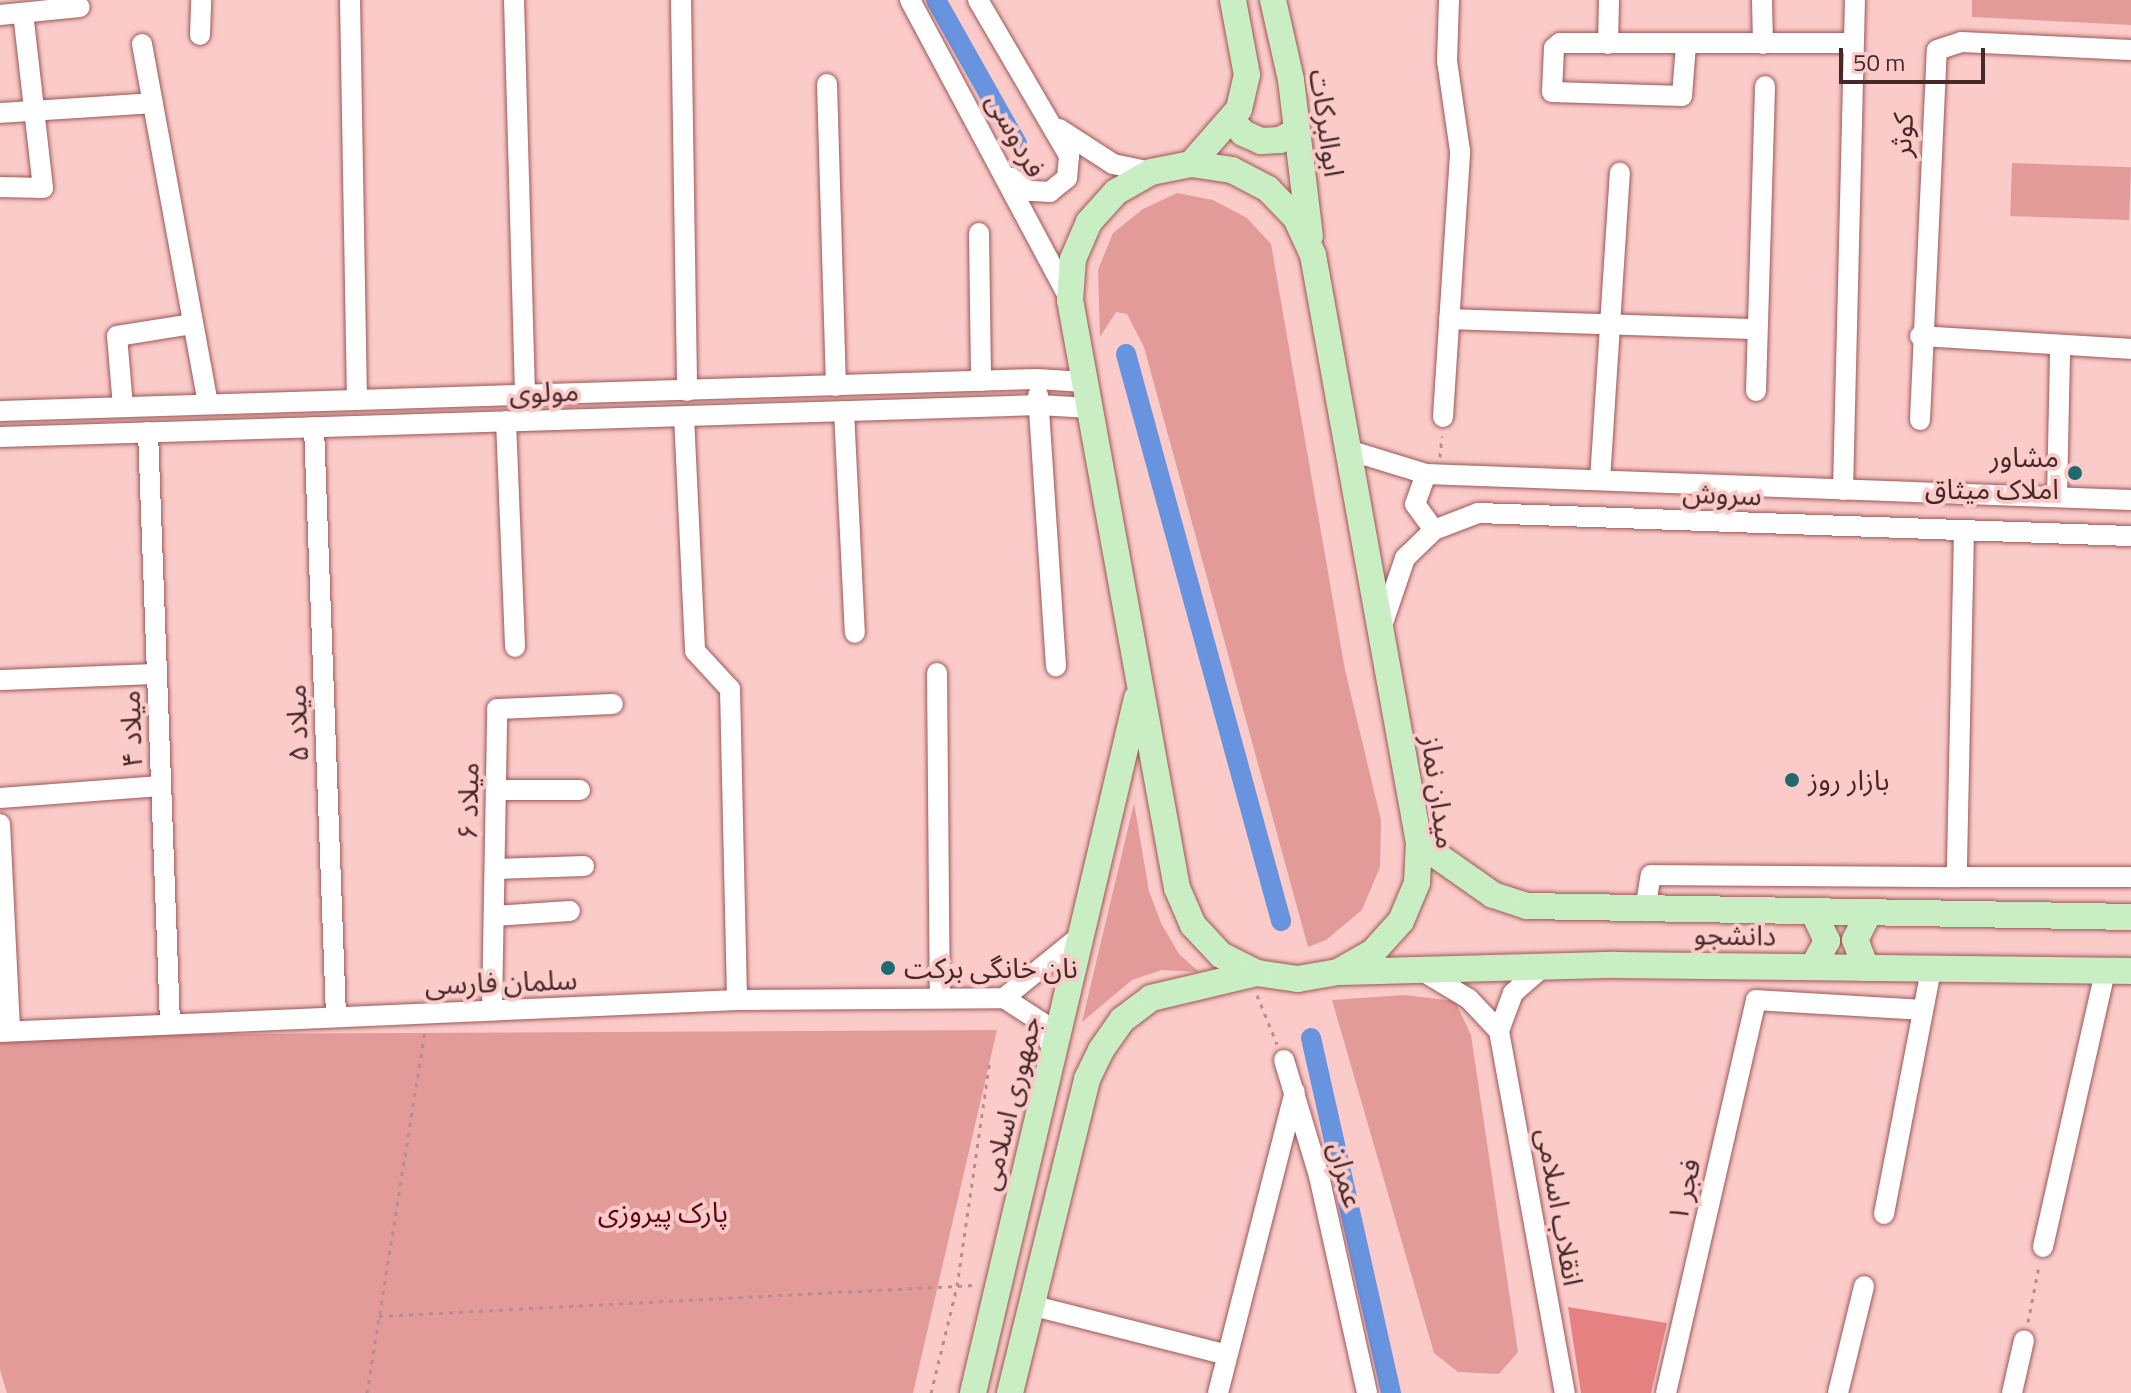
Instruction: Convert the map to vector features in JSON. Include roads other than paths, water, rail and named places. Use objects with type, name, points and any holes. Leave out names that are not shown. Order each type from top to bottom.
[{"type":"main road","points":[[1191,164],[1239,109],[1247,75],[1233,0]]},
{"type":"main road","name":"ابوالبرکات","points":[[1273,0],[1297,131],[1313,255]]},
{"type":"main road","points":[[1231,119],[1243,133],[1261,141],[1280,140],[1297,131]]},
{"type":"main road","name":"میدان نماز","points":[[1191,164],[1232,170],[1268,189],[1296,218],[1313,255],[1419,843],[1417,883],[1401,921],[1373,952],[1338,972],[1298,979],[1254,975],[1221,955],[1193,925],[1177,888],[1070,300],[1073,259],[1089,222],[1116,192],[1151,172],[1191,164]]},
{"type":"main road","name":"جمهوری اسلامی","points":[[973,1393],[1140,686]]},
{"type":"main road","name":"دانشجو","points":[[1419,843],[1493,895],[1527,906],[1645,911],[2131,917]]},
{"type":"main road","points":[[1813,967],[1827,941],[1814,913]]},
{"type":"main road","points":[[1866,968],[1855,940],[1868,914]]},
{"type":"main road","name":"دانشجو","points":[[1338,972],[1424,972],[1544,966],[2131,971]]},
{"type":"main road","points":[[1010,1393],[1087,1079],[1101,1050],[1122,1020],[1151,998],[1254,975]]},
{"type":"street","points":[[200,35],[201,0]]},
{"type":"street","points":[[350,0],[357,400]]},
{"type":"street","points":[[514,0],[525,396]]},
{"type":"street","points":[[681,0],[687,391]]},
{"type":"street","name":"فردوسی","points":[[910,0],[1006,174],[1070,300]]},
{"type":"street","name":"فردوسی","points":[[978,0],[1069,156],[1067,178],[1050,192],[1028,191],[1006,174]]},
{"type":"street","points":[[1443,417],[1460,137],[1447,61],[1449,0]]},
{"type":"street","points":[[1608,44],[1609,0]]},
{"type":"street","points":[[1762,0],[1763,44]]},
{"type":"street","points":[[1843,490],[1855,0]]},
{"type":"street","points":[[0,15],[80,7]]},
{"type":"street","points":[[0,187],[43,188],[23,13]]},
{"type":"street","name":"کوثر","points":[[1920,420],[1920,336],[1937,50],[1961,42],[2131,50]]},
{"type":"street","points":[[1686,45],[1682,96],[1552,92],[1555,45],[1853,43]]},
{"type":"street","points":[[142,44],[208,404]]},
{"type":"street","points":[[827,84],[836,386]]},
{"type":"street","points":[[1756,391],[1765,86]]},
{"type":"street","points":[[0,113],[153,103]]},
{"type":"street","points":[[1047,119],[1082,148],[1113,164],[1151,172]]},
{"type":"street","points":[[1600,480],[1620,173]]},
{"type":"street","points":[[979,233],[981,381]]},
{"type":"street","points":[[1449,319],[1757,329]]},
{"type":"street","points":[[123,407],[117,336],[193,324]]},
{"type":"street","points":[[1920,336],[2060,348],[2131,349]]},
{"type":"street","points":[[2057,497],[2060,348]]},
{"type":"street","points":[[1037,379],[1056,666]]},
{"type":"street","name":"مولوی","points":[[0,411],[1037,379],[1087,395]]},
{"type":"street","name":"مولوی","points":[[0,437],[1039,405],[1087,395]]},
{"type":"street","points":[[257,402],[259,429]]},
{"type":"street","points":[[844,411],[855,633]]},
{"type":"street","points":[[684,416],[695,651],[730,689],[737,1000]]},
{"type":"street","points":[[506,421],[515,647]]},
{"type":"street","name":"میلاد ۵","points":[[314,427],[336,1017]]},
{"type":"street","name":"میلاد ۴","points":[[148,432],[170,1024]]},
{"type":"street","name":"سروش","points":[[1348,450],[1433,474],[2131,500]]},
{"type":"street","points":[[1433,474],[1415,504],[1434,530]]},
{"type":"street","name":"سروش","points":[[1381,634],[1405,558],[1434,530],[1478,513],[2131,536]]},
{"type":"street","points":[[1957,877],[1964,530]]},
{"type":"street","points":[[937,673],[940,995]]},
{"type":"street","points":[[0,680],[157,674]]},
{"type":"street","name":"میلاد ۶","points":[[492,1010],[497,709],[613,704]]},
{"type":"street","points":[[0,798],[161,786]]},
{"type":"street","points":[[496,790],[580,790]]},
{"type":"street","points":[[0,824],[5,1031]]},
{"type":"street","points":[[495,869],[584,866]]},
{"type":"street","points":[[1645,911],[1651,875],[2131,877]]},
{"type":"street","points":[[494,916],[570,911]]},
{"type":"street","points":[[1054,1055],[1041,1022],[1004,998],[1084,933]]},
{"type":"street","points":[[1424,972],[1469,999],[1499,1031],[1513,993],[1544,966]]},
{"type":"street","points":[[1884,1214],[1931,969]]},
{"type":"street","points":[[2043,1247],[2105,971]]},
{"type":"street","name":"سلمان فارسی","points":[[5,1031],[737,1000],[940,995],[1004,998]]},
{"type":"street","name":"فجر ۱","points":[[1666,1393],[1756,1000],[1923,1010]]},
{"type":"street","name":"انقلاب اسلامی","points":[[1499,1031],[1565,1393]]},
{"type":"street","name":"عمران","points":[[1284,1060],[1295,1092],[1367,1393]]},
{"type":"street","points":[[1218,1393],[1295,1092]]},
{"type":"street","points":[[1838,1393],[1864,1286]]},
{"type":"street","points":[[1030,1305],[1227,1355]]},
{"type":"street","points":[[2012,1393],[2024,1340]]},
{"type":"waterway","points":[[936,0],[1017,144]]},
{"type":"waterway","points":[[1126,354],[1281,921]]},
{"type":"waterway","points":[[1311,1038],[1391,1393]]},
{"type":"place","name":"مشاور املاک میثاق","points":[[2075,473]]},
{"type":"place","name":"بازار روز","points":[[1792,780]]},
{"type":"place","name":"نان خانگی برکت","points":[[888,968]]},
{"type":"park label","name":"پارک پیروزی","points":[[663,1212]]}]
